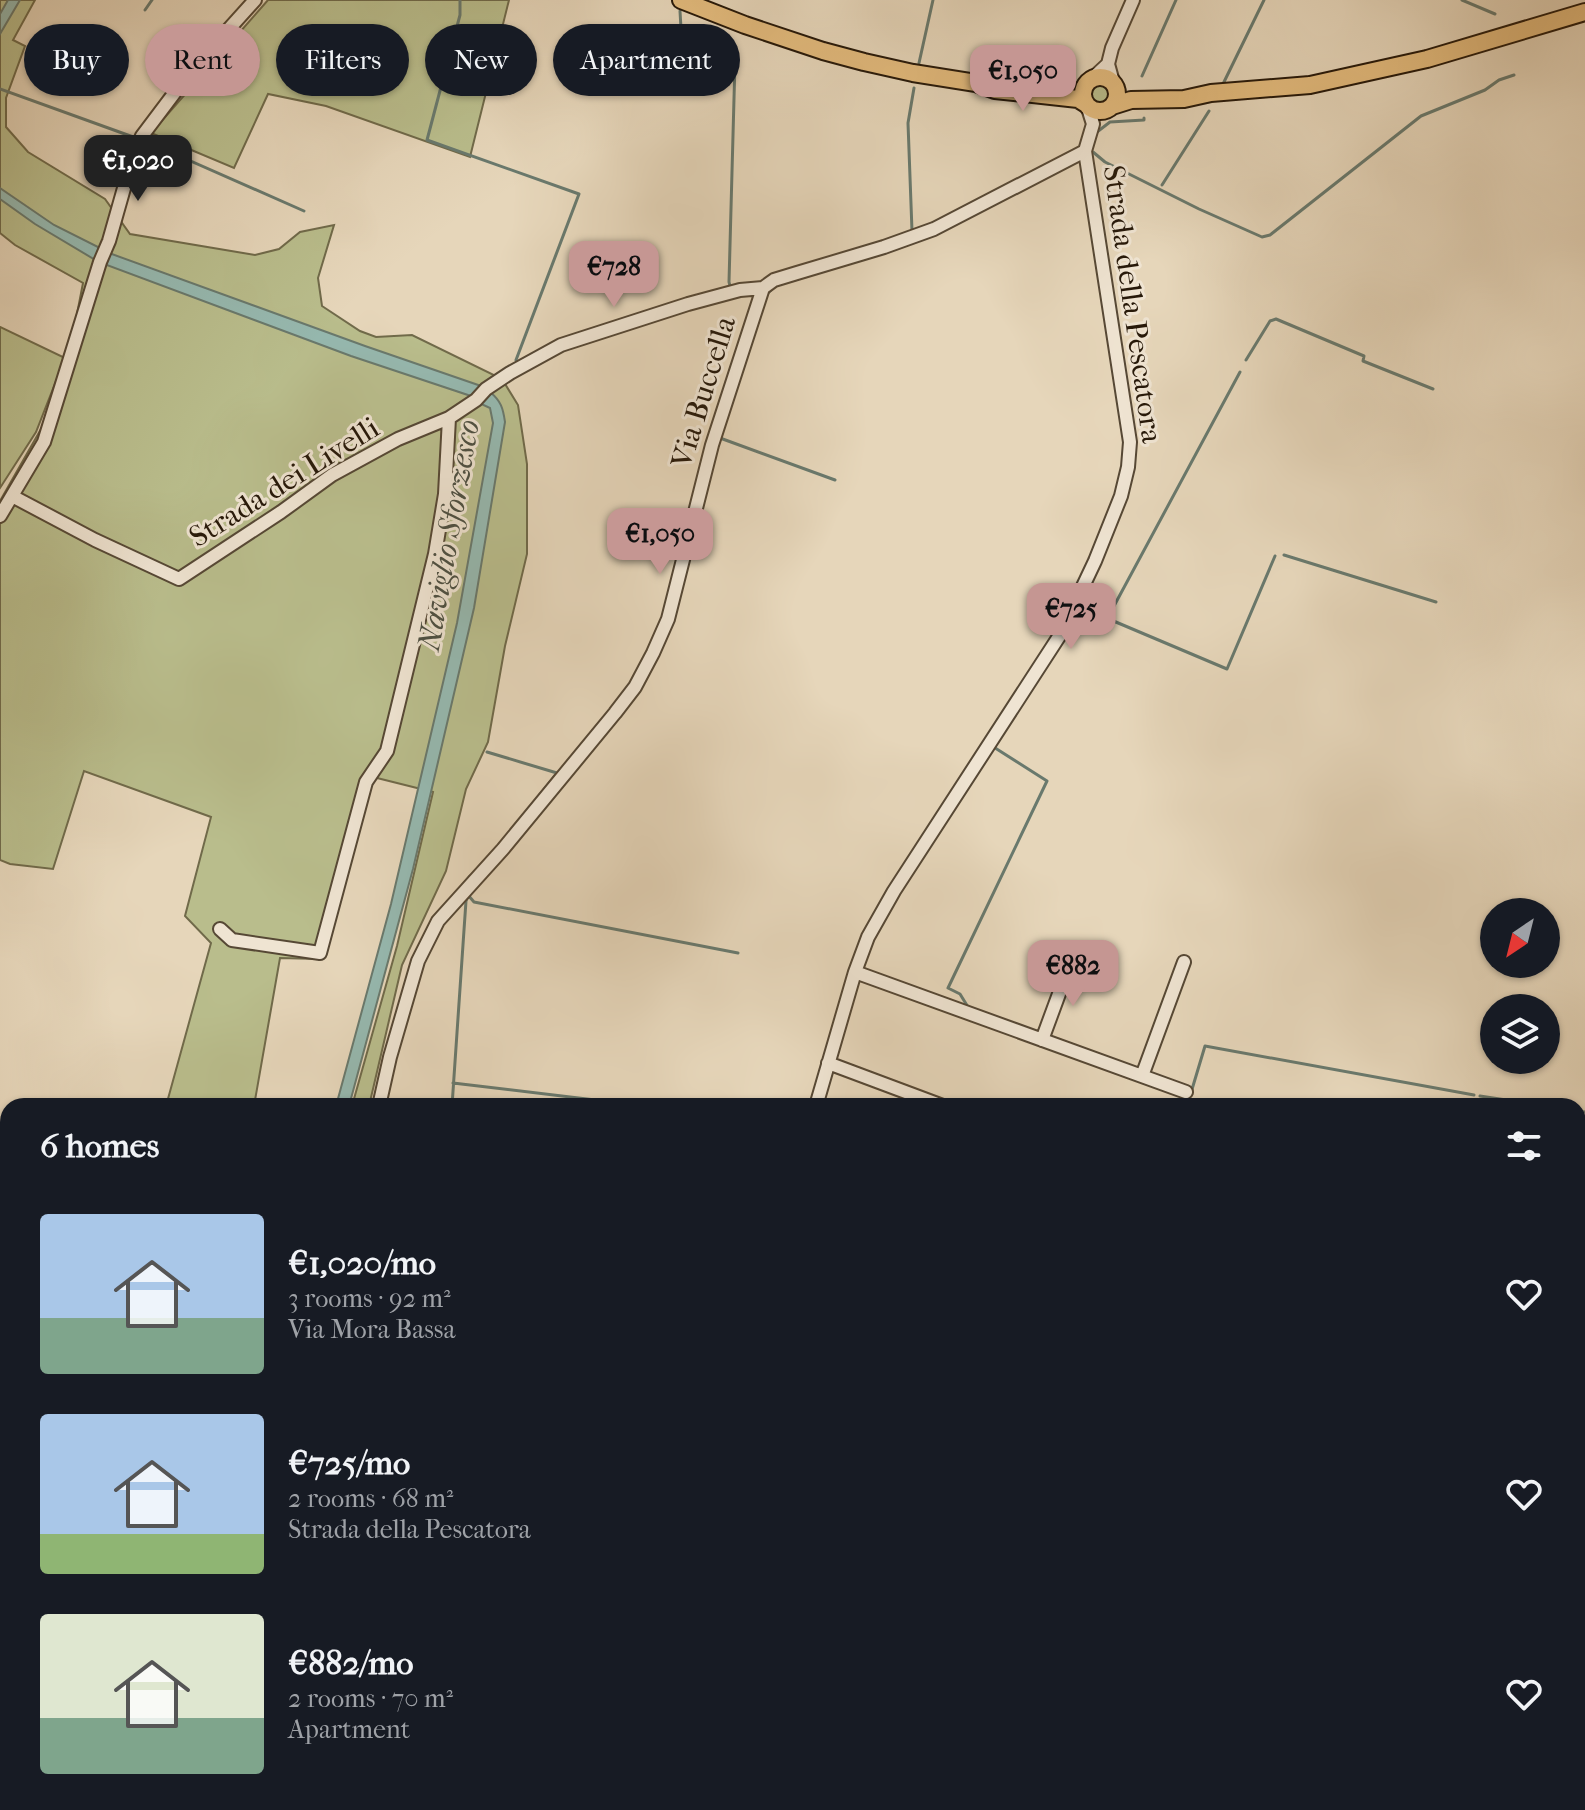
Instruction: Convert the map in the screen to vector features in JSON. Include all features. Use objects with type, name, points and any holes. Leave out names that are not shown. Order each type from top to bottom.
[{"type":"main road","points":[[681,0],[823,51],[913,73],[976,83],[995,90],[1078,99],[1096,110],[1131,100],[1184,99],[1211,93],[1310,85],[1427,59],[1585,12]]},
{"type":"main road","points":[[976,83],[1070,88],[1104,77],[1115,84],[1211,93]]},
{"type":"main road","points":[[1087,105],[1083,95],[1089,82]]},
{"type":"main road","points":[[1109,108],[1117,98],[1115,84]]},
{"type":"street","points":[[0,516],[44,442],[140,140],[191,71],[255,0]]},
{"type":"street","points":[[1089,82],[1108,64],[1133,0]]},
{"type":"street","points":[[1108,64],[1115,84]]},
{"type":"street","points":[[1087,105],[1093,124]]},
{"type":"street","points":[[1085,151],[1093,124],[1109,108]]},
{"type":"street","name":"Via Buccella","points":[[381,1098],[418,961],[438,921],[503,849],[615,713],[635,687],[653,653],[668,619],[712,445],[763,288],[774,280],[934,229],[1085,151]]},
{"type":"street","name":"Strada della Pescatora","points":[[818,1098],[868,937],[894,891],[1060,635],[1121,496],[1130,442],[1085,151]]},
{"type":"street","name":"Strada dei Livelli","points":[[12,496],[95,540],[179,579],[332,475],[398,439],[449,418],[510,373],[561,345],[688,304],[740,290],[763,288]]},
{"type":"street","points":[[220,929],[232,940],[320,953],[366,782],[387,751],[395,721],[435,554],[445,494],[449,418]]},
{"type":"street","points":[[1142,1076],[1184,962]]},
{"type":"street","points":[[1042,1040],[1070,964]]},
{"type":"street","points":[[855,972],[1186,1092]]},
{"type":"street","points":[[828,1063],[922,1098]]},
{"type":"green space","points":[[0,0],[35,0],[13,40],[24,46],[24,49],[6,98],[6,127],[28,152],[105,199],[130,234],[255,255],[279,249],[300,232],[334,225],[318,278],[322,306],[360,331],[376,337],[412,335],[502,379],[518,405],[527,464],[527,554],[505,646],[488,742],[466,789],[446,871],[402,965],[371,1098],[354,1098],[397,946],[433,792],[369,776],[318,959],[280,958],[255,1098],[168,1098],[211,943],[185,916],[211,817],[84,771],[53,869],[0,860],[0,501],[45,422],[69,355],[83,283],[15,245],[0,233]]},
{"type":"green space","points":[[268,0],[509,0],[503,24],[425,24],[425,96],[485,96],[470,157],[326,106],[278,96],[409,96],[409,24],[276,24],[276,96],[268,94],[234,168],[151,133],[184,96],[260,96],[260,24],[247,24]]},
{"type":"green space","points":[[1100,81],[1111,88],[1112,93],[1105,104],[1100,105],[1089,98],[1088,93],[1095,82]]},
{"type":"green space","points":[[0,327],[65,358],[36,432],[0,488]]},
{"type":"water","points":[[8,0],[20,0],[0,34],[0,14]]},
{"type":"water","points":[[0,188],[54,225],[102,249],[97,261],[0,199]]},
{"type":"water","points":[[109,253],[484,387],[474,397],[351,356],[104,264]]},
{"type":"water","points":[[490,392],[501,405],[505,422],[474,608],[413,869],[351,1098],[338,1098],[391,904],[457,623],[493,423],[490,408],[479,403]]},
{"type":"waterway","points":[[145,10],[152,0]]},
{"type":"waterway","points":[[460,0],[460,15],[427,140],[579,194],[516,360]]},
{"type":"waterway","points":[[919,63],[933,0]]},
{"type":"waterway","points":[[1142,76],[1176,0]]},
{"type":"waterway","points":[[1223,84],[1264,0]]},
{"type":"waterway","points":[[1462,0],[1495,14]]},
{"type":"waterway","points":[[680,11],[682,46],[735,62],[731,290]]},
{"type":"waterway","points":[[1093,152],[1105,162],[1262,237],[1270,235],[1421,116],[1514,75]]},
{"type":"waterway","points":[[912,231],[908,123],[914,88]]},
{"type":"waterway","points":[[0,89],[136,138]]},
{"type":"waterway","points":[[1162,185],[1209,111]]},
{"type":"waterway","points":[[1097,132],[1110,122],[1144,118]]},
{"type":"waterway","points":[[143,140],[304,211]]},
{"type":"waterway","points":[[755,331],[767,294],[774,287]]},
{"type":"waterway","points":[[1246,360],[1270,321],[1276,319],[1364,356],[1363,361],[1433,389]]},
{"type":"waterway","points":[[1107,619],[1240,372]]},
{"type":"waterway","points":[[720,438],[835,480]]},
{"type":"waterway","points":[[1284,555],[1436,602]]},
{"type":"waterway","points":[[1078,606],[1227,669],[1275,556]]},
{"type":"waterway","points":[[650,671],[664,642]]},
{"type":"waterway","points":[[968,1007],[960,994],[948,988],[1047,781],[992,746]]},
{"type":"waterway","points":[[487,752],[557,773],[535,801]]},
{"type":"waterway","points":[[464,889],[462,886],[470,876]]},
{"type":"waterway","points":[[453,1098],[466,901],[469,894]]},
{"type":"waterway","points":[[468,895],[474,902],[738,953]]},
{"type":"waterway","points":[[1189,1098],[1205,1046],[1474,1095]]},
{"type":"waterway","points":[[453,1083],[578,1098]]},
{"type":"waterway","points":[[1480,1096],[1493,1098]]},
{"type":"water label","name":"Naviglio Sforzesco","points":[[448,535]]}]
